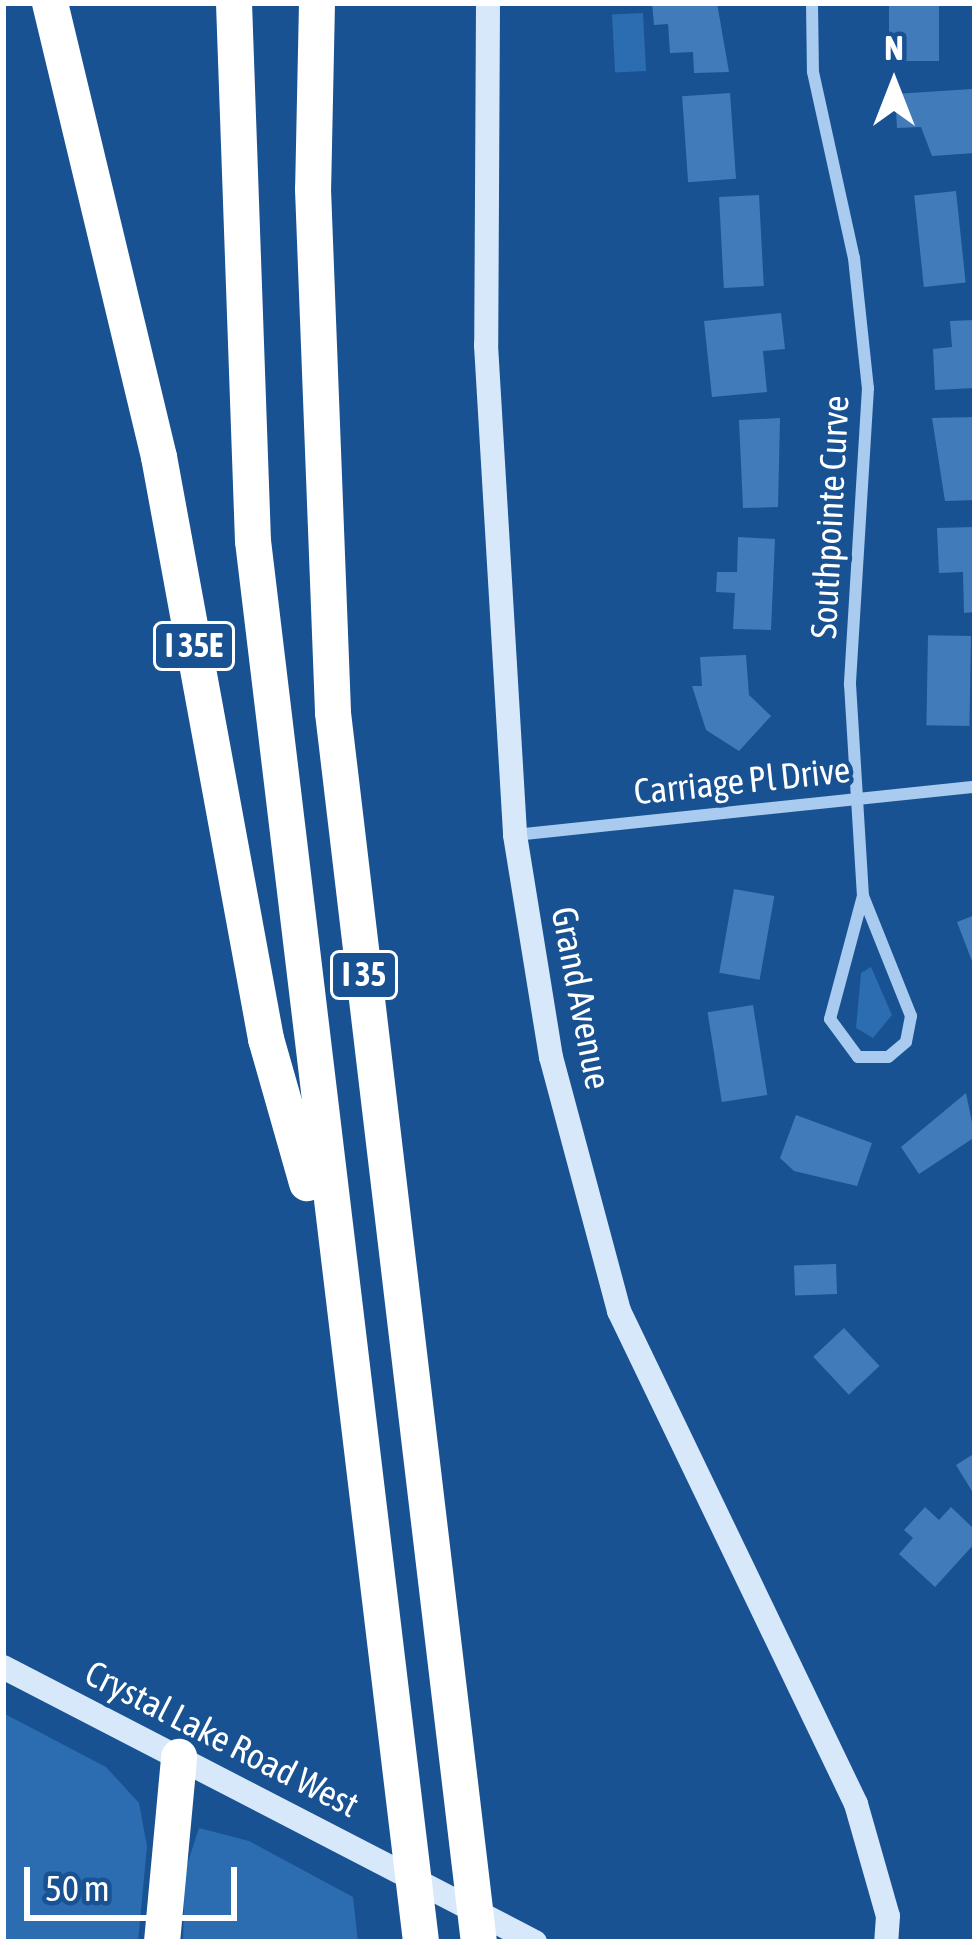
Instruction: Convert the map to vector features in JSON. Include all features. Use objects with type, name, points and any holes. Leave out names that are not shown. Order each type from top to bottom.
[{"type":"highway","name":"I 35E","points":[[50,3],[159,458],[266,1039],[337,1289]]},
{"type":"highway","points":[[233,3],[253,541],[337,1289],[421,1942]]},
{"type":"highway","name":"I 35","points":[[317,3],[313,189],[333,713],[478,1942]]},
{"type":"highway","points":[[162,1942],[179,1757]]},
{"type":"street","name":"Grand Avenue","points":[[488,3],[486,345],[515,835],[551,1057],[620,1311],[856,1804],[888,1916],[886,1942]]},
{"type":"street","name":"Southpointe Curve","points":[[812,3],[812,73],[854,258],[868,388],[850,684],[863,896],[911,1016],[906,1042],[888,1057],[858,1057],[830,1019],[863,896]]},
{"type":"street","name":"Carriage Pl Drive","points":[[515,835],[975,787]]},
{"type":"street","name":"Crystal Lake Road West","points":[[3,1667],[535,1942]]},
{"type":"shaded area","points":[[643,13],[646,71],[615,73],[612,15]]},
{"type":"shaded area","points":[[871,967],[892,1015],[873,1038],[856,1028],[861,973]]},
{"type":"shaded area","points":[[3,1713],[106,1767],[139,1803],[147,1846],[138,1942],[3,1942]]},
{"type":"shaded area","points":[[199,1828],[249,1841],[353,1897],[358,1942],[183,1942],[185,1871]]},
{"type":"building","points":[[652,3],[717,3],[729,72],[694,73],[693,52],[670,53],[668,24],[654,25]]},
{"type":"building","points":[[889,3],[939,3],[939,61],[889,61]]},
{"type":"building","points":[[972,89],[975,153],[932,156],[921,127],[897,128],[895,94]]},
{"type":"building","points":[[730,93],[736,179],[688,182],[682,96]]},
{"type":"building","points":[[956,191],[966,282],[924,287],[914,195]]},
{"type":"building","points":[[759,195],[764,286],[724,288],[719,197]]},
{"type":"building","points":[[781,313],[785,349],[763,351],[767,392],[712,397],[704,321]]},
{"type":"building","points":[[975,320],[975,388],[935,390],[933,349],[952,347],[950,321]]},
{"type":"building","points":[[975,417],[975,500],[945,501],[932,418]]},
{"type":"building","points":[[780,418],[778,507],[743,508],[739,420]]},
{"type":"building","points":[[975,527],[975,612],[964,613],[963,572],[939,573],[937,528]]},
{"type":"building","points":[[738,537],[775,539],[771,630],[733,629],[735,593],[716,592],[717,572],[737,572]]},
{"type":"building","points":[[928,635],[971,636],[969,726],[926,725]]},
{"type":"building","points":[[746,655],[749,695],[771,716],[739,751],[706,730],[692,686],[702,686],[700,657]]},
{"type":"building","points":[[734,889],[774,896],[760,980],[719,973]]},
{"type":"building","points":[[975,915],[975,969],[957,922]]},
{"type":"building","points":[[753,1005],[767,1095],[722,1102],[708,1012]]},
{"type":"building","points":[[966,1093],[975,1137],[919,1174],[901,1147]]},
{"type":"building","points":[[796,1115],[872,1143],[857,1186],[794,1171],[780,1158]]},
{"type":"building","points":[[836,1264],[837,1294],[795,1295],[794,1265]]},
{"type":"building","points":[[844,1328],[879,1366],[849,1395],[813,1357]]},
{"type":"building","points":[[975,1453],[975,1496],[956,1465]]},
{"type":"building","points":[[925,1507],[939,1520],[951,1507],[975,1530],[975,1543],[935,1587],[899,1554],[913,1538],[904,1530]]}]
